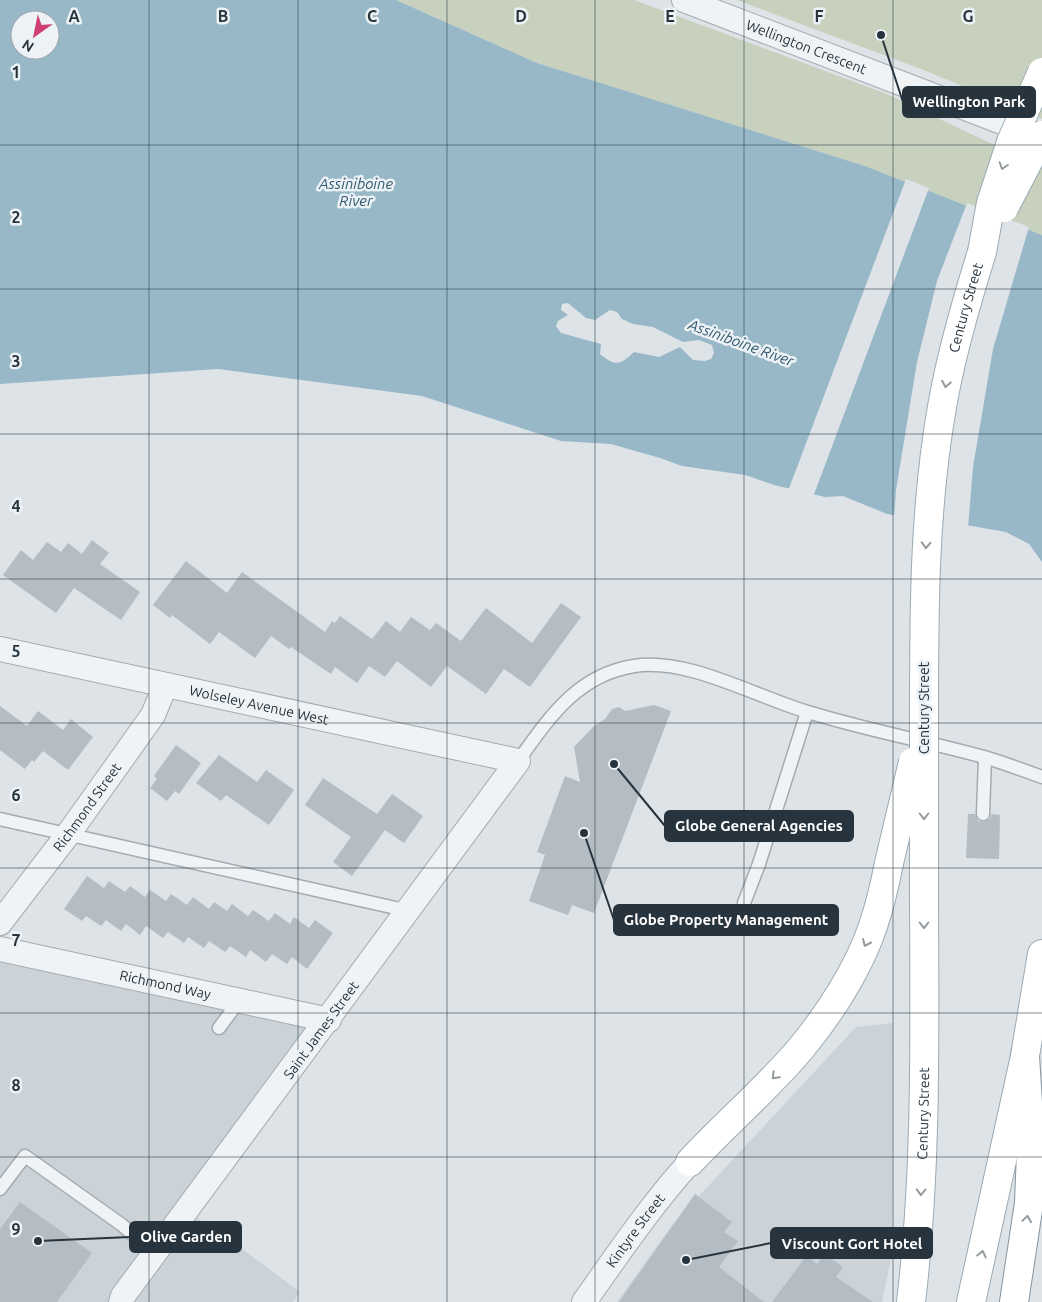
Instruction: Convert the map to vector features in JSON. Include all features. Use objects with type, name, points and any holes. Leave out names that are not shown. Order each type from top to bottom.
[{"type":"main road","points":[[982,252],[991,203],[1011,142],[1042,72]]},
{"type":"main road","name":"Century Street","points":[[911,1302],[921,1195],[924,586],[935,452],[951,360],[982,252],[1042,136]]},
{"type":"main road","points":[[690,1162],[801,1048],[826,1016],[845,985],[873,928],[924,714]]},
{"type":"main road","points":[[971,1302],[1025,1056],[1042,954]]},
{"type":"main road","points":[[1014,1302],[1029,1203],[1031,1151],[1025,1056]]},
{"type":"street","name":"Wellington Crescent","points":[[684,0],[1042,136]]},
{"type":"street","name":"Wolseley Avenue West","points":[[0,649],[518,761]]},
{"type":"street","name":"Richmond Street","points":[[0,922],[69,833],[153,715],[165,686]]},
{"type":"street","name":"Saint James Street","points":[[120,1300],[329,1020],[518,761]]},
{"type":"street","name":"Richmond Way","points":[[0,949],[329,1020]]},
{"type":"street","name":"Kintyre Street","points":[[584,1302],[630,1237],[690,1162]]},
{"type":"lane","points":[[518,761],[552,713],[586,684],[610,672],[651,664],[670,665],[695,672],[807,712],[985,758],[1042,776]]},
{"type":"lane","points":[[744,903],[759,864],[807,712]]},
{"type":"lane","points":[[983,814],[985,758]]},
{"type":"lane","points":[[0,819],[409,911]]},
{"type":"lane","points":[[219,1028],[239,1000]]},
{"type":"lane","points":[[0,1189],[26,1156],[122,1225],[154,1253]]},
{"type":"shaded area","points":[[0,949],[329,1020],[187,1211],[222,1234],[300,1292],[293,1302],[0,1302]]},
{"type":"shaded area","points":[[893,1023],[892,1254],[882,1302],[617,1302],[672,1225],[856,1027]]},
{"type":"green space","points":[[396,0],[634,0],[887,94],[988,142],[1042,161],[1042,235],[865,166],[537,63]]},
{"type":"green space","points":[[737,0],[1042,0],[1042,119],[921,69]]},
{"type":"water","name":"Assiniboine River","points":[[0,0],[396,0],[537,63],[865,166],[1042,235],[1042,562],[1029,544],[1006,532],[972,526],[941,524],[887,514],[843,496],[825,497],[774,485],[745,475],[682,466],[611,444],[561,441],[422,396],[218,369],[0,384]],"holes":[[[568,303],[586,318],[595,320],[610,310],[617,312],[622,319],[633,324],[653,327],[683,342],[699,340],[712,345],[714,353],[711,359],[705,361],[693,360],[680,347],[659,357],[634,352],[625,360],[614,363],[600,354],[601,344],[561,333],[556,326],[558,321],[568,315],[561,310],[562,304]]]},
{"type":"pier","points":[[906,179],[929,188],[813,497],[788,491]]},
{"type":"pier","points":[[967,203],[1029,227],[993,349],[973,467],[968,528],[941,527],[894,518],[896,490],[917,362],[937,281]]},
{"type":"building","points":[[92,540],[109,553],[100,564],[140,592],[121,620],[74,588],[56,613],[3,575],[21,550],[33,560],[47,542],[61,552],[68,543],[82,554]]},
{"type":"building","points":[[186,561],[227,593],[242,572],[325,632],[332,621],[335,623],[340,616],[372,639],[386,621],[400,632],[411,617],[430,630],[436,623],[461,641],[486,608],[532,643],[561,603],[581,617],[530,687],[504,669],[486,694],[447,666],[431,687],[397,661],[385,677],[369,666],[357,683],[335,667],[331,674],[271,636],[255,658],[219,632],[210,644],[172,615],[170,618],[153,605]]},
{"type":"building","points":[[654,705],[671,711],[594,913],[572,905],[568,915],[529,901],[545,855],[537,852],[565,776],[580,782],[574,747],[594,726],[605,719],[612,709],[619,707],[625,711]]},
{"type":"building","points":[[0,706],[27,726],[38,711],[63,730],[71,719],[93,737],[68,770],[43,751],[25,769],[0,750]]},
{"type":"building","points":[[176,745],[201,763],[179,794],[175,791],[167,801],[150,788],[157,779],[154,776]]},
{"type":"building","points":[[219,755],[257,782],[266,770],[294,790],[269,825],[226,795],[221,801],[196,783]]},
{"type":"building","points":[[323,778],[377,814],[392,794],[423,816],[404,843],[385,830],[352,876],[333,862],[351,837],[305,805]]},
{"type":"building","points":[[968,814],[975,814],[978,821],[983,822],[990,819],[991,814],[1000,815],[999,859],[966,858]]},
{"type":"building","points":[[87,876],[104,888],[109,881],[125,892],[130,886],[145,897],[150,890],[166,901],[171,894],[187,905],[193,897],[209,909],[214,902],[227,911],[232,904],[248,916],[253,910],[269,921],[275,913],[290,924],[294,917],[309,928],[315,920],[333,933],[307,969],[292,957],[287,964],[272,954],[266,962],[250,950],[246,957],[230,946],[225,952],[209,941],[204,948],[188,937],[184,943],[168,932],[163,938],[146,926],[140,935],[126,924],[121,931],[106,920],[101,926],[86,916],[82,921],[64,909]]},
{"type":"building","points":[[695,1194],[732,1222],[724,1232],[738,1241],[719,1267],[764,1302],[619,1302]]},
{"type":"building","points":[[20,1202],[92,1253],[57,1302],[0,1302],[0,1229]]},
{"type":"building","points":[[825,1254],[843,1267],[836,1277],[873,1302],[772,1302],[807,1255],[817,1264]]},
{"type":"place","name":"Wellington Park","points":[[881,35]]},
{"type":"place","name":"Globe General Agencies","points":[[614,764]]},
{"type":"place","name":"Globe Property Management","points":[[584,833]]},
{"type":"place","name":"Olive Garden","points":[[38,1241]]},
{"type":"place","name":"Viscount Gort Hotel","points":[[686,1260]]}]
